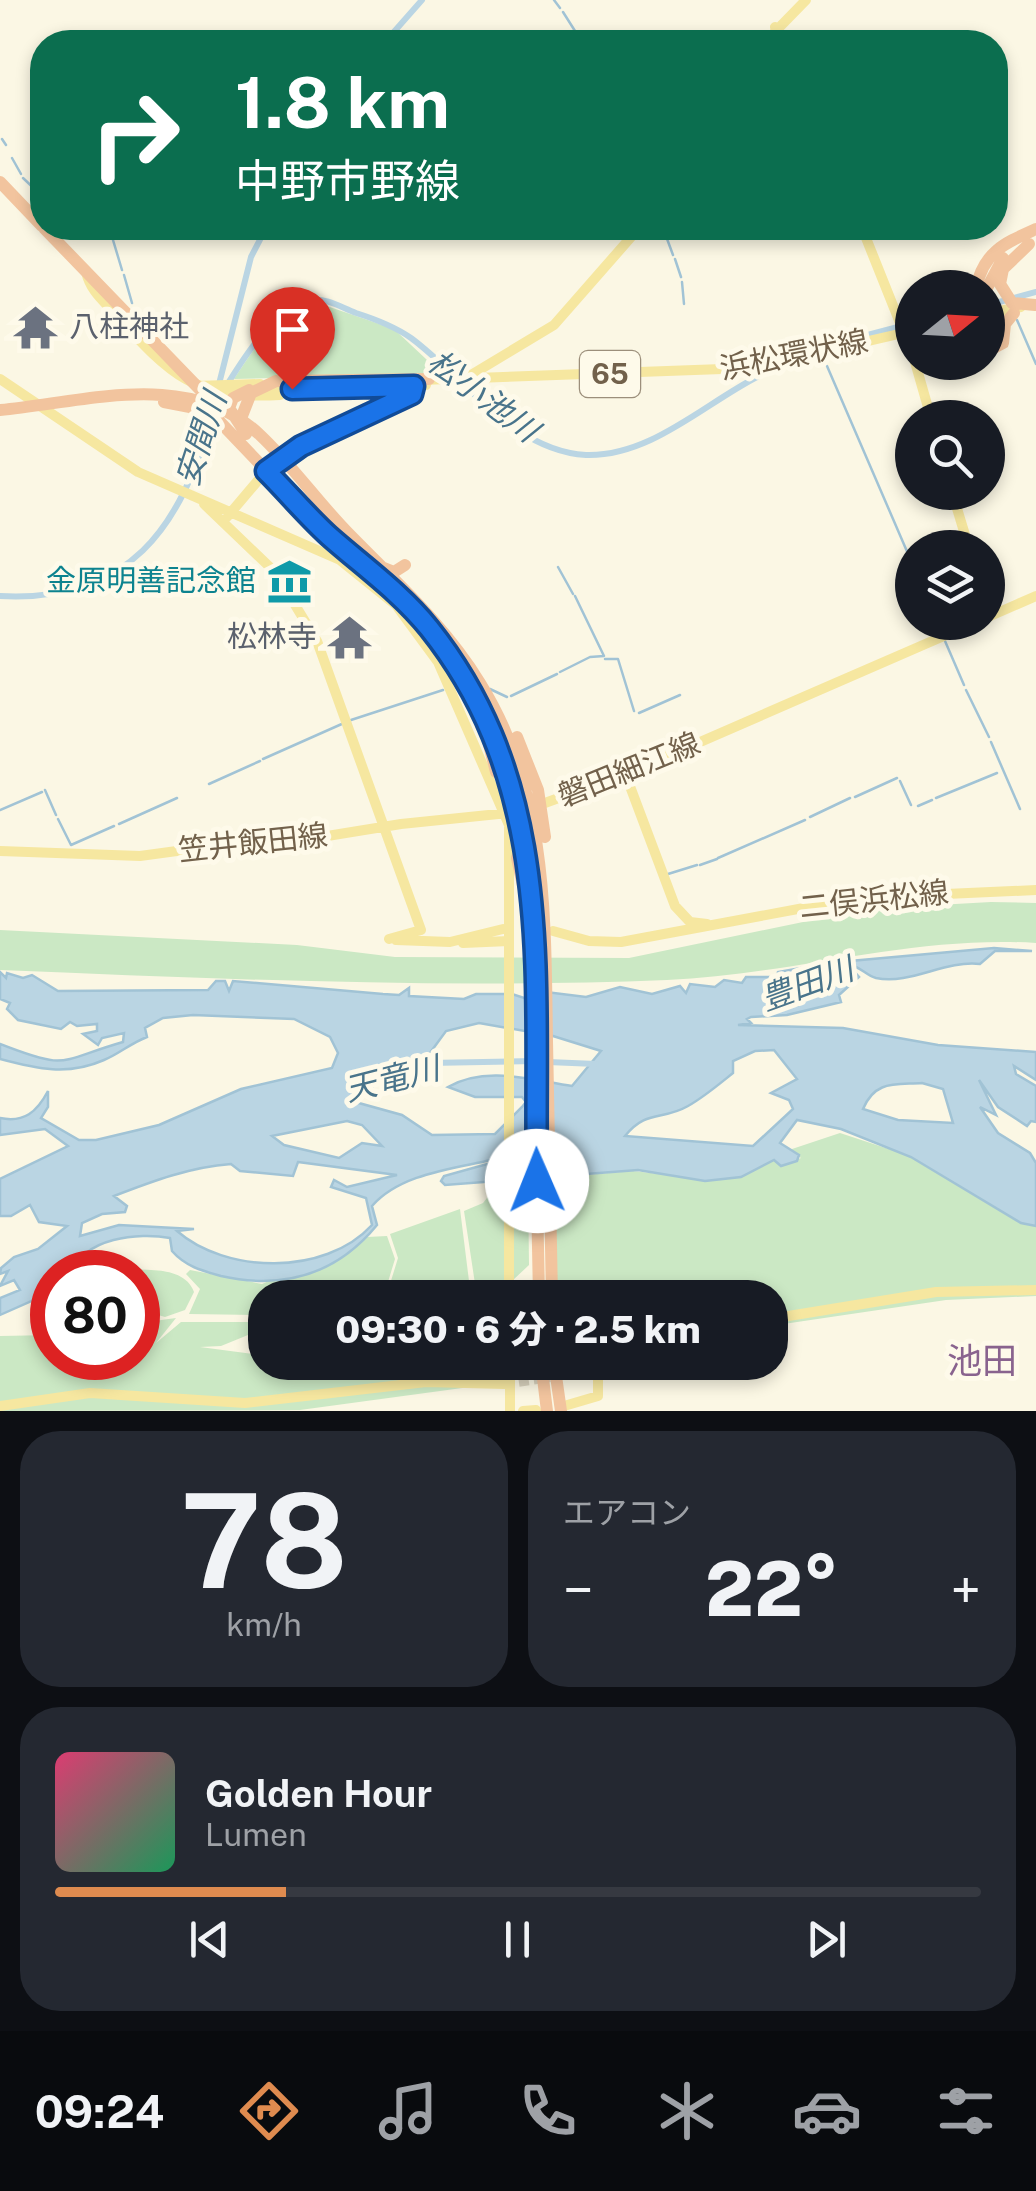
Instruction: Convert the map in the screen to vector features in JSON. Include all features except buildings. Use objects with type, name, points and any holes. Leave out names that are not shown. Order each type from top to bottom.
[{"type":"highway","points":[[0,182],[30,213]]},
{"type":"highway","points":[[994,270],[1032,236]]},
{"type":"highway","points":[[1005,324],[1011,304],[1003,269],[1032,236]]},
{"type":"highway","points":[[56,240],[272,467]]},
{"type":"highway","points":[[1011,304],[1036,306]]},
{"type":"highway","points":[[0,413],[171,387],[182,383],[183,373]]},
{"type":"highway","points":[[429,379],[276,381],[257,388],[247,397],[240,420],[245,439],[316,516],[436,624]]},
{"type":"highway","points":[[171,387],[205,396]]},
{"type":"highway","points":[[249,390],[232,398],[229,408],[246,434],[326,534],[375,568],[392,572],[405,565],[397,575],[399,580],[436,624],[479,711],[496,772],[503,779],[530,784],[540,806],[538,830],[520,847],[517,858],[539,948]]},
{"type":"highway","points":[[38,407],[142,394],[190,396],[238,416],[274,449],[452,656],[480,682],[526,754],[540,806],[547,871],[539,948],[540,1280]]},
{"type":"highway","points":[[38,407],[205,396]]},
{"type":"highway","points":[[220,415],[246,434]]},
{"type":"highway","points":[[452,656],[516,775]]},
{"type":"highway","points":[[480,682],[516,775],[532,845],[551,1280]]},
{"type":"highway","points":[[541,1380],[542,1410]]},
{"type":"highway","points":[[558,1380],[560,1409]]},
{"type":"main road","points":[[774,30],[806,0]]},
{"type":"main road","points":[[459,381],[554,325],[628,240]]},
{"type":"main road","points":[[867,240],[895,301]]},
{"type":"main road","name":"65","points":[[86,271],[94,292],[144,348],[169,372],[208,391],[242,396],[381,386]]},
{"type":"main road","points":[[1005,307],[1011,304]]},
{"type":"main road","points":[[1005,312],[1036,306]]},
{"type":"main road","name":"浜松環状線","points":[[232,388],[381,386],[764,369],[895,338]]},
{"type":"main road","points":[[0,379],[138,472],[190,494],[227,516],[340,560],[396,605],[438,662],[506,813],[510,1280]]},
{"type":"main road","name":"浜松環状線","points":[[205,396],[232,388],[459,381]]},
{"type":"main road","points":[[227,516],[272,467],[312,440],[414,392],[411,382]]},
{"type":"main road","points":[[227,516],[275,572],[310,627],[331,671],[421,930],[389,939],[509,944]]},
{"type":"main road","points":[[1005,610],[1036,596]]},
{"type":"main road","name":"磐田細江線","points":[[506,813],[540,806],[625,773],[934,640]]},
{"type":"main road","points":[[625,773],[675,906],[690,922],[714,925]]},
{"type":"main road","name":"笠井飯田線","points":[[0,851],[140,856],[222,845],[272,845],[506,813]]},
{"type":"main road","name":"二俣浜松線","points":[[553,931],[602,943],[888,895],[1036,890]]},
{"type":"main road","points":[[458,941],[513,927]]},
{"type":"main road","points":[[788,1316],[916,1294],[1036,1290]]},
{"type":"main road","points":[[0,1406],[90,1394],[270,1402],[448,1380]]},
{"type":"main road","points":[[510,1380],[510,1411]]},
{"type":"main road","points":[[560,1409],[598,1396],[598,1380]]},
{"type":"main road","points":[[444,1381],[504,1384]]},
{"type":"main road","points":[[523,1411],[542,1410]]},
{"type":"green space","points":[[318,303],[394,329],[442,374],[234,379],[280,321],[291,312]]},
{"type":"green space","points":[[1036,903],[1036,943],[943,945],[713,977],[583,983],[333,982],[0,970],[0,930],[297,945],[395,957],[629,958],[866,909]]},
{"type":"green space","points":[[840,1133],[907,1155],[1018,1222],[1036,1226],[1036,1296],[946,1300],[788,1323],[788,1280],[552,1280],[550,1178],[633,1171],[713,1180],[774,1160],[781,1166],[801,1158],[789,1150]]},
{"type":"green space","points":[[498,1184],[528,1185],[529,1265],[513,1280],[474,1280],[464,1211],[483,1203]]},
{"type":"green space","points":[[460,1209],[469,1280],[391,1280],[398,1258],[390,1234]]},
{"type":"green space","points":[[387,1236],[395,1259],[389,1280],[271,1280],[367,1237]]},
{"type":"green space","points":[[190,1270],[248,1281],[248,1315],[189,1314],[200,1289],[186,1274]]},
{"type":"green space","points":[[160,1272],[181,1277],[194,1292],[185,1310],[160,1316]]},
{"type":"green space","points":[[176,1318],[160,1338],[160,1320]]},
{"type":"green space","points":[[181,1322],[248,1322],[248,1335],[221,1346],[200,1347],[248,1353],[248,1380],[511,1380],[300,1410],[0,1411],[0,1336],[30,1335],[30,1380],[160,1380],[160,1340]]},
{"type":"water","name":"豊田川","points":[[994,948],[1032,951],[995,951],[980,964],[953,965],[902,978],[876,978],[856,967],[852,969],[859,977],[839,995],[841,1002],[787,1015],[751,1017],[747,1019],[751,1023],[738,1025],[843,1028],[938,1045],[1036,1052],[1036,1080],[1014,1066],[1016,1074],[1036,1086],[1036,1122],[1027,1126],[998,1107],[979,1080],[996,1115],[980,1107],[998,1133],[1030,1153],[1036,1163],[1036,1226],[1021,1223],[911,1157],[841,1129],[797,1120],[780,1143],[799,1155],[797,1161],[781,1166],[774,1160],[741,1177],[705,1181],[638,1170],[445,1185],[441,1181],[444,1176],[498,1161],[491,1160],[427,1174],[397,1187],[372,1206],[377,1225],[344,1256],[326,1267],[287,1279],[244,1280],[201,1270],[172,1251],[170,1238],[128,1237],[91,1250],[35,1250],[67,1226],[39,1222],[30,1205],[11,1216],[0,1216],[0,1179],[68,1146],[45,1129],[0,1135],[0,1118],[16,1119],[29,1114],[48,1091],[48,1107],[41,1118],[79,1140],[96,1140],[159,1125],[241,1089],[332,1068],[338,1053],[330,1037],[294,1019],[193,1015],[163,1018],[145,1028],[147,1037],[91,1065],[52,1069],[14,1063],[0,1059],[0,1044],[39,1058],[63,1060],[123,1042],[124,1033],[102,1038],[98,1045],[83,1034],[97,1031],[97,1024],[77,1026],[70,1022],[61,1029],[18,1020],[7,1009],[10,1003],[0,999],[0,972],[6,978],[7,973],[23,978],[32,975],[58,991],[208,990],[216,981],[225,981],[229,991],[233,981],[399,995],[409,988],[409,996],[464,999],[476,994],[524,998],[538,991],[586,997],[620,987],[652,994],[680,986],[686,993],[690,984],[715,987],[724,980],[742,983],[746,977],[777,977],[778,972],[812,966],[822,970],[828,963]],"holes":[[[479,1023],[553,1036],[601,1051],[572,1086],[493,1075],[448,1087],[475,1097],[522,1097],[526,1102],[495,1134],[432,1135],[402,1115],[348,1100],[427,1057],[446,1031]],[[774,1050],[797,1079],[771,1093],[789,1100],[793,1109],[753,1146],[625,1136],[640,1122],[700,1099],[733,1073],[733,1061],[755,1051]],[[922,1083],[943,1089],[953,1123],[898,1120],[863,1109],[880,1089]],[[347,1121],[362,1125],[382,1146],[362,1143],[339,1158],[284,1145],[272,1136]],[[298,1162],[397,1175],[347,1187],[334,1180],[331,1187],[366,1198],[372,1225],[352,1242],[302,1261],[274,1263],[221,1255],[177,1231],[194,1229],[119,1225],[80,1236],[82,1223],[102,1214],[125,1212],[127,1206],[114,1196],[157,1180],[231,1164],[240,1171],[293,1176]]]},
{"type":"water","points":[[30,1252],[30,1302],[0,1315],[0,1298],[20,1290],[14,1280],[0,1286],[8,1271],[0,1274],[1,1268],[14,1257]]},
{"type":"waterway","name":"安間川","points":[[396,30],[422,0]]},
{"type":"waterway","points":[[554,0],[560,8]]},
{"type":"waterway","points":[[563,12],[574,30]]},
{"type":"waterway","points":[[2,139],[6,145]]},
{"type":"waterway","points":[[12,158],[21,174]]},
{"type":"waterway","points":[[23,178],[30,185]]},
{"type":"waterway","points":[[113,240],[122,270]]},
{"type":"waterway","name":"安間川","points":[[219,384],[251,257],[260,240]]},
{"type":"waterway","points":[[667,240],[673,255]]},
{"type":"waterway","points":[[675,259],[681,277]]},
{"type":"waterway","points":[[124,275],[132,303]]},
{"type":"waterway","points":[[682,282],[684,304]]},
{"type":"waterway","name":"松小池川","points":[[1005,300],[1036,292]]},
{"type":"waterway","name":"松小池川","points":[[216,403],[256,341],[284,313],[312,300],[329,302],[398,330],[513,427],[535,441],[586,455],[610,453],[654,438],[757,377],[768,364]]},
{"type":"waterway","points":[[1017,320],[1036,364]]},
{"type":"waterway","name":"松小池川","points":[[841,342],[895,328]]},
{"type":"waterway","points":[[827,366],[898,530]]},
{"type":"waterway","name":"安間川","points":[[0,596],[45,595],[83,587],[116,572],[143,551],[184,492],[212,416]]},
{"type":"waterway","points":[[558,567],[573,594]]},
{"type":"waterway","points":[[560,672],[590,657],[604,656],[575,596]]},
{"type":"waterway","points":[[945,641],[964,685]]},
{"type":"waterway","points":[[605,659],[618,659],[634,711]]},
{"type":"waterway","points":[[511,696],[557,674]]},
{"type":"waterway","points":[[490,689],[507,697]]},
{"type":"waterway","points":[[351,720],[443,690]]},
{"type":"waterway","points":[[966,690],[989,737]]},
{"type":"waterway","points":[[639,713],[680,695]]},
{"type":"waterway","points":[[263,759],[344,723]]},
{"type":"waterway","points":[[991,742],[1020,809]]},
{"type":"waterway","points":[[209,784],[260,761]]},
{"type":"waterway","points":[[936,798],[997,773]]},
{"type":"waterway","points":[[855,797],[897,778]]},
{"type":"waterway","points":[[900,781],[911,805]]},
{"type":"waterway","points":[[45,790],[56,815]]},
{"type":"waterway","points":[[0,810],[42,792]]},
{"type":"waterway","points":[[119,824],[177,798]]},
{"type":"waterway","points":[[810,817],[850,798]]},
{"type":"waterway","points":[[918,806],[932,800]]},
{"type":"waterway","points":[[58,819],[71,845],[114,826]]},
{"type":"waterway","points":[[718,858],[805,820]]},
{"type":"waterway","points":[[700,865],[717,859]]},
{"type":"waterway","points":[[668,874],[697,865]]},
{"type":"waterway","name":"天竜川","points":[[386,1077],[429,1063],[536,1061]]},
{"type":"waterway","name":"天竜川","points":[[548,1062],[596,1064]]},
{"type":"tunnel","points":[[504,1384],[530,1380]]},
{"type":"place","name":"八柱神社","points":[[36,327]]},
{"type":"place","name":"金原明善記念館","points":[[289,581]]},
{"type":"place","name":"松林寺","points":[[350,637]]},
{"type":"district","name":"池田","points":[[982,1361]]},
{"type":"route","points":[[292,389],[414,386],[412,394],[301,446],[266,471],[326,534],[376,575],[428,627],[470,686],[501,750],[522,822],[532,888],[537,1181]]}]
